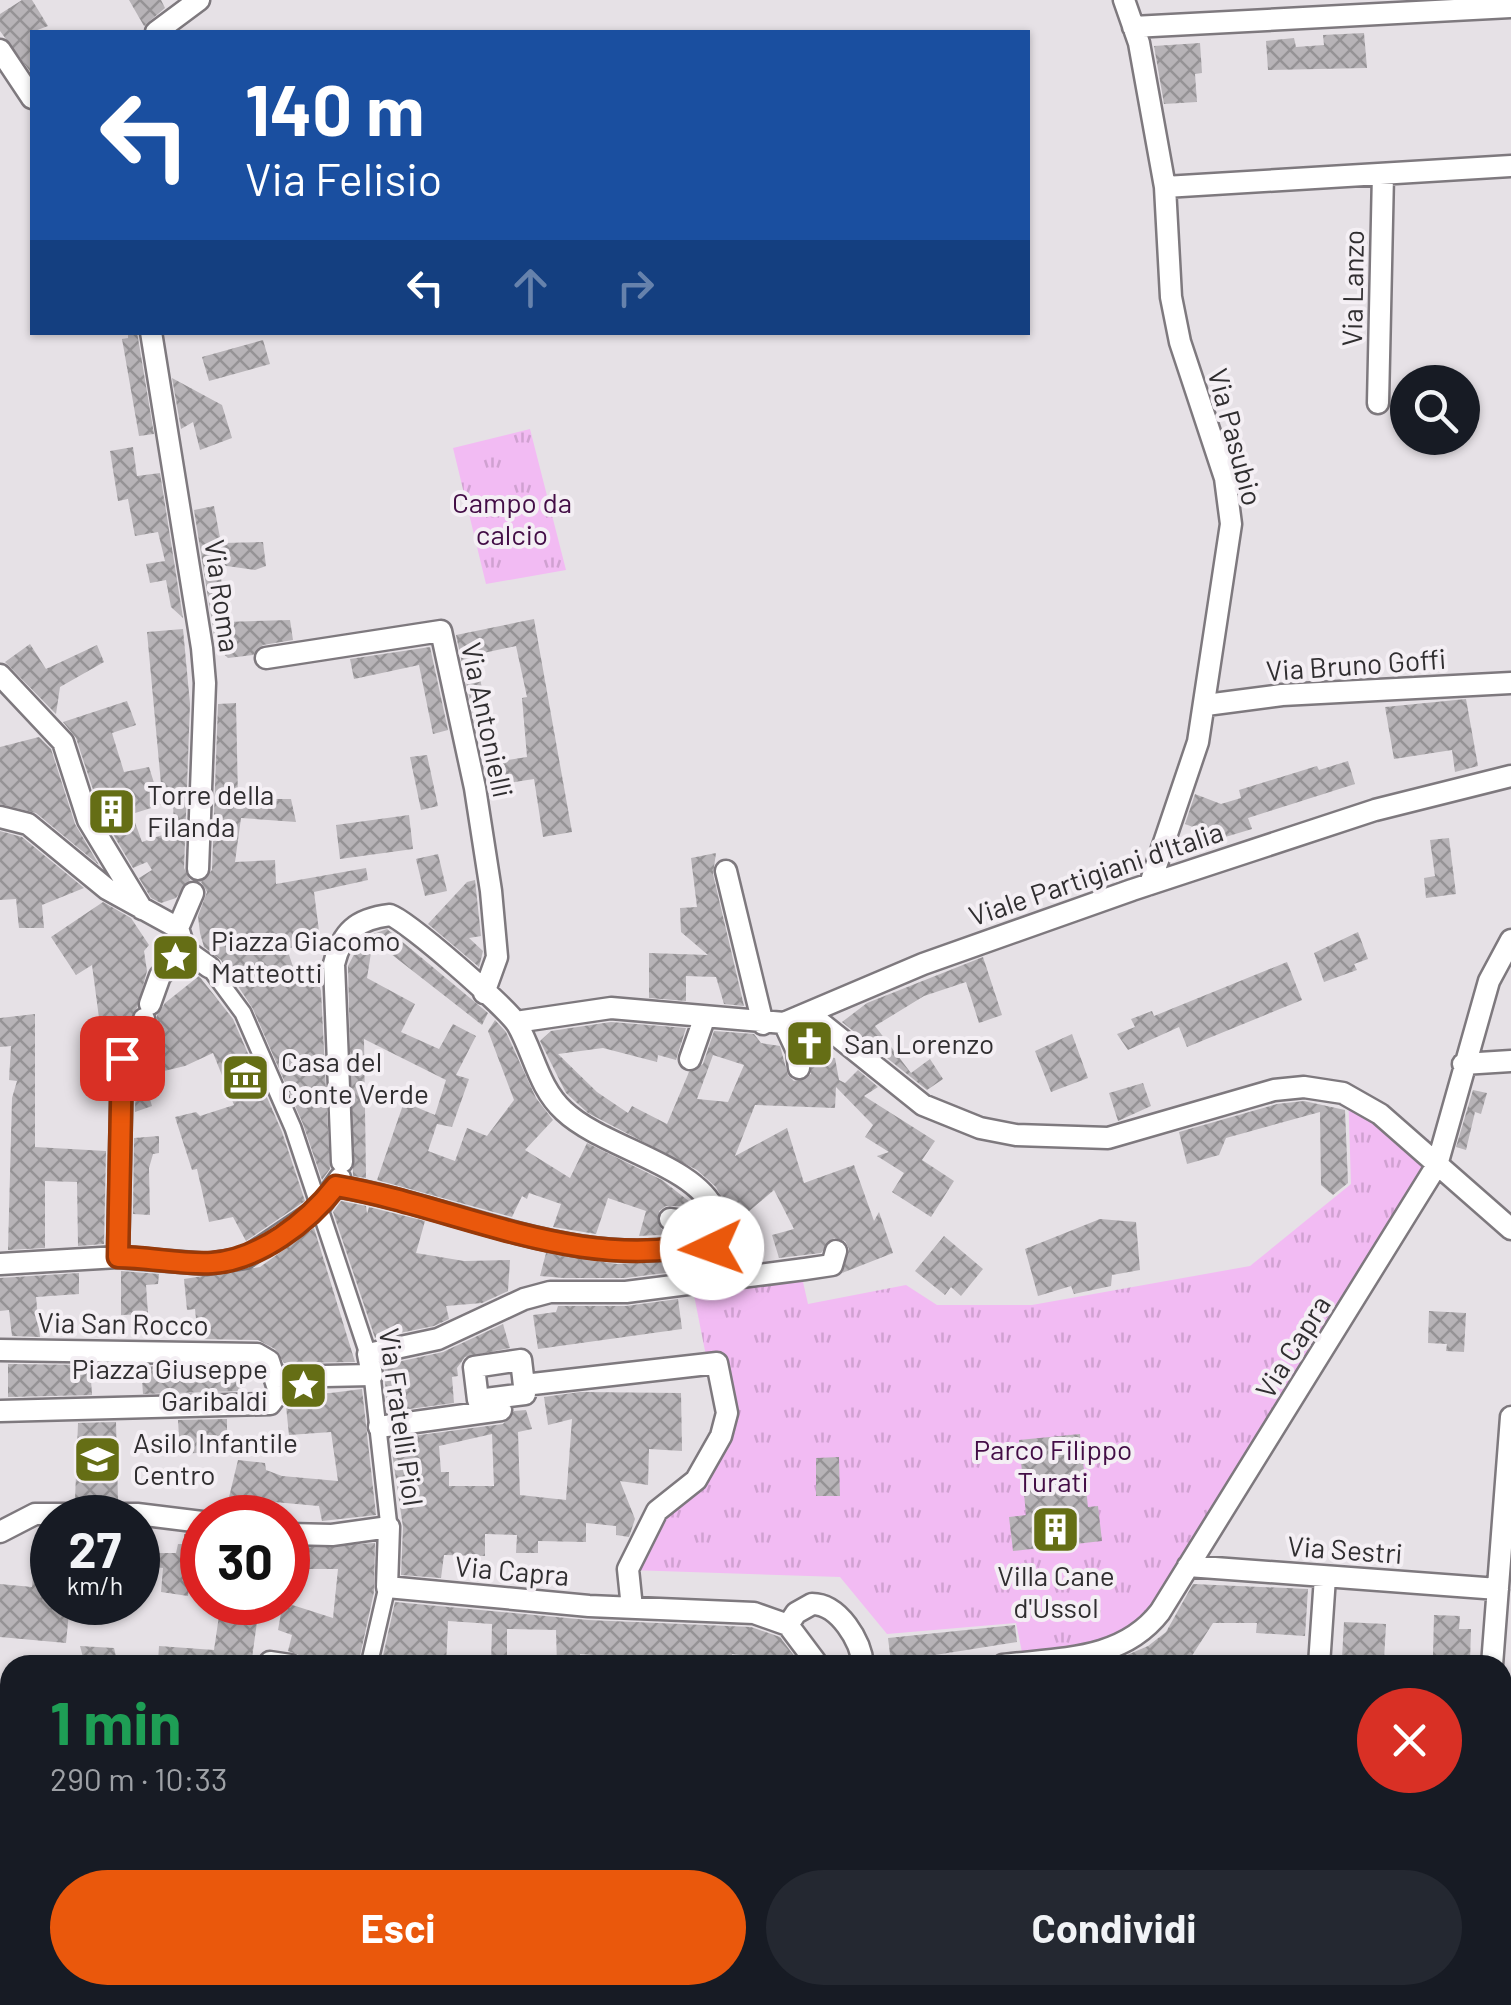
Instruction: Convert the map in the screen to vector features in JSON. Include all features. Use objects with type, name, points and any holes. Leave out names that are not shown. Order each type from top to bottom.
[{"type":"street","points":[[159,30],[199,0]]},
{"type":"street","name":"Via Pasubio","points":[[1124,0],[1133,27],[1165,187],[1171,298],[1180,342],[1230,507],[1206,705],[1198,742],[1150,884]]},
{"type":"street","points":[[1133,27],[1511,7]]},
{"type":"street","points":[[0,50],[30,95]]},
{"type":"street","points":[[1165,187],[1511,166]]},
{"type":"street","name":"Via Lanzo","points":[[1378,402],[1382,174]]},
{"type":"street","name":"Via Roma","points":[[152,335],[205,682],[198,869]]},
{"type":"street","name":"Via Antonielli","points":[[266,658],[440,630],[475,788],[491,892],[497,958],[484,993]]},
{"type":"street","points":[[0,675],[63,742],[88,820],[142,908]]},
{"type":"street","name":"Via Bruno Goffi","points":[[1206,705],[1282,694],[1511,683]]},
{"type":"street","points":[[0,710],[22,702]]},
{"type":"street","name":"Viale Partigiani d'Italia","points":[[516,1022],[611,1008],[773,1024],[811,1015],[923,964],[1150,884],[1375,810],[1511,776]]},
{"type":"street","points":[[0,817],[28,824],[107,889],[178,928]]},
{"type":"street","points":[[726,870],[773,1024],[798,1051],[799,1068]]},
{"type":"street","points":[[193,892],[178,928],[185,950],[209,968]]},
{"type":"street","points":[[0,1264],[118,1257],[207,1264],[245,1258],[322,1204],[339,1175],[333,1027],[334,964],[340,939],[366,920],[397,917],[516,1022],[534,1069],[563,1110],[606,1142],[690,1182],[715,1210],[710,1279]]},
{"type":"street","name":"Via Capra","points":[[1087,1655],[1136,1637],[1160,1612],[1437,1165],[1462,1064],[1490,982],[1511,940]]},
{"type":"street","points":[[118,1257],[122,1058],[140,1034],[160,976],[185,950]]},
{"type":"street","name":"Via Fratelli Piol","points":[[209,968],[243,1013],[322,1204],[370,1364],[389,1527],[387,1586],[371,1655]]},
{"type":"street","points":[[811,1015],[923,1105],[980,1128],[1048,1137],[1108,1138],[1238,1096],[1322,1088],[1370,1107],[1498,1213],[1511,1229]]},
{"type":"street","points":[[690,1060],[704,1018]]},
{"type":"street","points":[[1462,1064],[1511,1061]]},
{"type":"street","points":[[339,1175],[576,1246],[658,1253],[714,1233]]},
{"type":"street","points":[[670,1219],[714,1233]]},
{"type":"street","points":[[0,1410],[274,1403],[277,1377],[370,1364],[438,1340],[524,1299],[550,1292],[626,1292],[832,1265],[836,1251]]},
{"type":"street","name":"Via San Rocco","points":[[0,1350],[246,1353],[264,1357],[277,1377]]},
{"type":"street","points":[[524,1385],[717,1363],[728,1413],[721,1436],[696,1480],[657,1511],[628,1569],[632,1608]]},
{"type":"street","points":[[379,1427],[505,1409]]},
{"type":"street","points":[[1493,1655],[1511,1418]]},
{"type":"street","points":[[0,1532],[36,1514],[137,1514],[180,1519]]},
{"type":"street","points":[[310,1534],[389,1527]]},
{"type":"street","name":"Via Sestri","points":[[1188,1566],[1498,1588]]},
{"type":"street","points":[[1320,1655],[1324,1577]]},
{"type":"street","name":"Via Capra","points":[[387,1586],[588,1606],[754,1613],[788,1626]]},
{"type":"street","points":[[810,1655],[788,1626],[802,1607],[812,1604],[830,1608],[854,1639],[860,1655]]},
{"type":"green space","name":"Campo da calcio","points":[[530,429],[566,570],[486,584],[453,448]]},
{"type":"green space","name":"Parco Filippo Turati","points":[[1348,1089],[1429,1140],[1435,1164],[1157,1607],[1124,1639],[1023,1655],[1016,1623],[887,1634],[840,1577],[630,1570],[658,1512],[722,1437],[692,1285],[801,1273],[808,1304],[906,1285],[937,1305],[1032,1305],[1250,1266],[1351,1184]]},
{"type":"building","points":[[22,0],[32,0],[48,26],[30,30],[30,71],[0,31],[0,14]]},
{"type":"building","points":[[129,0],[161,0],[165,8],[144,26]]},
{"type":"building","points":[[1364,33],[1367,68],[1268,70],[1266,41],[1294,38],[1296,47],[1324,45],[1323,35]]},
{"type":"building","points":[[1200,43],[1202,73],[1195,74],[1197,102],[1164,104],[1154,46]]},
{"type":"building","points":[[138,335],[154,434],[139,436],[122,339]]},
{"type":"building","points":[[263,340],[270,364],[209,381],[202,357]]},
{"type":"building","points":[[172,378],[222,405],[232,438],[200,450],[193,422],[181,429]]},
{"type":"building","points":[[133,447],[137,476],[160,473],[183,618],[171,607],[166,580],[150,583],[146,564],[165,561],[158,532],[135,536],[128,499],[118,501],[110,451]]},
{"type":"building","points":[[214,506],[221,543],[263,542],[266,566],[255,570],[220,565],[225,622],[290,620],[293,640],[263,645],[253,655],[228,658],[216,647],[194,510]]},
{"type":"building","points":[[534,619],[572,832],[543,837],[534,779],[489,786],[484,764],[527,757],[522,698],[527,697],[516,646],[474,655],[490,720],[475,724],[456,635]]},
{"type":"building","points":[[183,629],[190,704],[184,868],[190,880],[176,898],[161,903],[151,898],[139,878],[152,870],[147,862],[133,868],[101,814],[76,738],[63,722],[127,701],[136,725],[112,733],[124,772],[149,767],[155,786],[161,784],[147,632]],"holes":[[[173,801],[174,831],[142,842],[132,814]]]},
{"type":"building","points":[[30,644],[46,669],[97,645],[104,662],[60,687],[56,714],[5,662]]},
{"type":"building","points":[[430,647],[448,730],[433,734],[419,665],[354,679],[350,659]]},
{"type":"building","points":[[1466,699],[1478,766],[1455,772],[1452,750],[1394,759],[1385,707]]},
{"type":"building","points":[[236,703],[238,799],[291,799],[296,822],[241,818],[235,862],[275,860],[276,884],[366,868],[368,880],[314,892],[320,939],[287,949],[299,984],[317,977],[321,991],[330,1169],[322,1180],[303,1124],[253,1009],[221,960],[204,947],[200,933],[198,916],[207,892],[201,882],[212,870],[218,704]]},
{"type":"building","points":[[39,737],[51,749],[75,824],[99,865],[36,813],[0,804],[0,747]]},
{"type":"building","points":[[427,755],[438,806],[421,810],[410,757]]},
{"type":"building","points":[[1348,761],[1355,784],[1248,818],[1252,829],[1222,838],[1185,824],[1195,794],[1221,804],[1241,798],[1239,790],[1317,766],[1319,770]]},
{"type":"building","points":[[409,815],[413,849],[340,859],[336,825]]},
{"type":"building","points":[[0,831],[22,837],[84,888],[42,905],[44,928],[19,928],[16,899],[0,900]]},
{"type":"building","points":[[1449,838],[1456,894],[1426,898],[1424,878],[1435,876],[1430,840]]},
{"type":"building","points":[[716,853],[713,874],[744,1006],[724,1004],[716,977],[686,976],[686,1001],[649,998],[649,953],[708,955],[681,932],[680,908],[697,907],[691,858]]},
{"type":"building","points":[[438,854],[447,891],[425,896],[416,859]]},
{"type":"building","points":[[475,880],[481,936],[469,938],[483,951],[479,967],[428,924],[467,882]]},
{"type":"building","points":[[103,902],[131,918],[149,945],[144,951],[147,971],[137,1008],[114,1046],[103,1048],[92,965],[76,975],[51,937]]},
{"type":"building","points":[[387,929],[488,1013],[482,1025],[368,936]]},
{"type":"building","points":[[1358,932],[1368,959],[1354,964],[1357,970],[1324,982],[1314,953]]},
{"type":"building","points":[[362,939],[373,940],[367,978],[415,1004],[401,1032],[439,1049],[453,1024],[476,1036],[456,1075],[469,1079],[452,1127],[437,1124],[428,1151],[455,1161],[467,1128],[487,1136],[514,1100],[488,1031],[495,1020],[506,1032],[536,1098],[553,1120],[525,1150],[570,1178],[587,1143],[662,1180],[695,1206],[666,1206],[659,1211],[661,1229],[675,1234],[639,1236],[646,1211],[608,1198],[596,1234],[553,1227],[561,1204],[529,1193],[527,1199],[522,1196],[512,1217],[377,1180],[404,1102],[435,1115],[446,1080],[364,1039],[366,1178],[353,1176],[348,966]]},
{"type":"building","points":[[983,957],[1002,1015],[979,1023],[966,982],[924,996],[875,1026],[911,1073],[930,1059],[943,1079],[927,1090],[842,1022],[867,1003]]},
{"type":"building","points":[[1287,962],[1302,1000],[1187,1047],[1179,1027],[1128,1050],[1117,1034],[1135,1027],[1131,1019],[1152,1011],[1154,1016]]},
{"type":"building","points":[[199,976],[233,1019],[282,1132],[305,1201],[246,1241],[233,1217],[209,1222],[197,1169],[192,1170],[175,1117],[196,1112],[200,1116],[234,1105],[213,1053],[185,1066],[143,1076],[152,1106],[135,1112],[136,1063],[153,1038],[157,1015],[165,1003]]},
{"type":"building","points":[[35,1014],[35,1147],[106,1151],[104,1244],[78,1246],[77,1182],[45,1181],[45,1248],[8,1250],[12,1098],[17,1081],[9,1080],[11,1046],[0,1047],[0,1018]]},
{"type":"building","points":[[611,1022],[686,1028],[676,1060],[658,1055],[657,1062],[603,1048],[558,1054],[597,1092],[628,1113],[632,1106],[667,1124],[689,1072],[703,1064],[714,1031],[754,1034],[761,1043],[780,1046],[788,1075],[794,1081],[811,1074],[811,1051],[812,1055],[835,1058],[839,1080],[845,1083],[858,1070],[878,1087],[864,1096],[935,1141],[922,1160],[954,1181],[931,1217],[892,1192],[904,1173],[877,1156],[889,1152],[865,1137],[873,1125],[836,1087],[835,1108],[755,1105],[735,1156],[787,1128],[804,1183],[854,1165],[874,1221],[879,1212],[893,1253],[842,1273],[849,1249],[845,1241],[834,1238],[821,1253],[779,1258],[772,1235],[794,1229],[774,1190],[735,1223],[716,1187],[697,1170],[588,1113],[566,1093],[540,1041],[551,1031]],"holes":[[[713,1055],[744,1065],[728,1102],[697,1099]]]},
{"type":"building","points":[[1072,1034],[1088,1078],[1051,1092],[1035,1051]]},
{"type":"building","points":[[1143,1083],[1151,1106],[1118,1121],[1109,1093]]},
{"type":"building","points":[[1473,1090],[1487,1093],[1481,1114],[1475,1112],[1466,1150],[1456,1147]]},
{"type":"building","points":[[1304,1101],[1345,1110],[1348,1183],[1333,1195],[1321,1185],[1320,1112],[1226,1138],[1219,1155],[1187,1164],[1179,1132],[1277,1104]]},
{"type":"building","points":[[159,1136],[159,1153],[153,1154],[149,1168],[150,1215],[133,1214],[134,1138]]},
{"type":"building","points":[[341,1201],[366,1206],[367,1214],[369,1207],[425,1221],[416,1253],[464,1261],[510,1260],[508,1291],[482,1303],[446,1306],[449,1319],[434,1326],[375,1338],[333,1212]]},
{"type":"building","points":[[1100,1219],[1136,1222],[1140,1270],[1112,1275],[1111,1286],[1074,1294],[1071,1286],[1038,1296],[1025,1249]]},
{"type":"building","points":[[314,1228],[355,1362],[284,1363],[275,1349],[258,1340],[198,1339],[195,1309],[187,1310],[184,1279],[260,1267]]},
{"type":"building","points":[[944,1236],[983,1269],[961,1296],[951,1287],[945,1295],[915,1271]]},
{"type":"building","points":[[546,1253],[617,1264],[699,1258],[697,1269],[625,1278],[564,1278],[540,1276]]},
{"type":"building","points":[[121,1271],[159,1274],[158,1284],[146,1285],[148,1314],[121,1315]]},
{"type":"building","points":[[79,1273],[79,1294],[36,1297],[40,1337],[12,1336],[9,1310],[0,1311],[0,1278]]},
{"type":"building","points":[[678,1299],[682,1329],[538,1349],[533,1315],[556,1312],[558,1306],[626,1306]]},
{"type":"building","points":[[1429,1311],[1466,1313],[1464,1352],[1446,1351],[1447,1344],[1428,1343]]},
{"type":"building","points":[[503,1324],[510,1348],[465,1357],[457,1368],[458,1376],[452,1377],[454,1403],[387,1412],[384,1365],[443,1352]]},
{"type":"building","points":[[8,1364],[90,1365],[92,1395],[8,1397]]},
{"type":"building","points":[[141,1366],[244,1368],[243,1391],[143,1394]]},
{"type":"building","points":[[362,1389],[376,1515],[322,1521],[319,1506],[310,1505],[310,1495],[230,1495],[238,1460],[265,1463],[266,1470],[282,1476],[338,1481],[331,1432],[289,1435],[286,1406],[291,1398]]},
{"type":"building","points":[[580,1392],[681,1393],[682,1451],[649,1449],[648,1485],[620,1481],[635,1519],[629,1537],[616,1535],[616,1526],[586,1523],[586,1542],[538,1541],[538,1553],[516,1553],[517,1535],[485,1534],[485,1556],[444,1555],[441,1578],[401,1575],[403,1527],[390,1439],[503,1424],[514,1411],[526,1410],[532,1429],[518,1432],[520,1495],[566,1500],[572,1419],[548,1425],[544,1397]],"holes":[[[492,1434],[494,1486],[449,1486],[449,1472],[441,1472],[439,1446]]]},
{"type":"building","points":[[227,1419],[227,1451],[180,1454],[178,1420]]},
{"type":"building","name":"Asilo Infantile Centro","points":[[116,1422],[118,1495],[75,1495],[78,1423]]},
{"type":"building","points":[[1080,1434],[1088,1507],[1098,1506],[1102,1541],[1013,1551],[1009,1517],[1026,1515],[1019,1440]]},
{"type":"building","points":[[839,1457],[840,1496],[816,1496],[816,1458]]},
{"type":"building","points":[[375,1543],[374,1592],[360,1655],[299,1655],[288,1651],[292,1635],[278,1630],[279,1625],[310,1625],[310,1611],[333,1618],[338,1569],[310,1569],[310,1547]]},
{"type":"building","points":[[178,1544],[180,1595],[161,1592],[160,1553],[176,1553]]},
{"type":"building","points":[[0,1584],[30,1587],[30,1625],[68,1625],[66,1643],[0,1637]]},
{"type":"building","points":[[1193,1584],[1308,1589],[1305,1636],[1256,1633],[1257,1623],[1213,1623],[1192,1655],[1127,1655],[1166,1632]]},
{"type":"building","points":[[395,1602],[588,1620],[751,1627],[780,1637],[794,1655],[557,1655],[556,1630],[507,1629],[507,1655],[491,1655],[492,1624],[448,1621],[446,1655],[383,1655]]},
{"type":"building","points":[[1434,1615],[1460,1616],[1459,1629],[1471,1629],[1470,1655],[1433,1655]]},
{"type":"building","points":[[1344,1622],[1386,1624],[1384,1655],[1342,1655]]},
{"type":"building","points":[[218,1625],[257,1625],[252,1655],[158,1655],[159,1646],[214,1650]]},
{"type":"building","points":[[1015,1625],[1017,1642],[935,1655],[890,1655],[888,1638]]},
{"type":"building","points":[[80,1646],[114,1648],[116,1655],[82,1655]]},
{"type":"place","name":"Torre della Filanda","points":[[112,811]]},
{"type":"place","name":"Piazza Giacomo Matteotti","points":[[176,957]]},
{"type":"place","name":"San Lorenzo","points":[[809,1044]]},
{"type":"place","name":"Casa del Conte Verde","points":[[246,1078]]},
{"type":"place","name":"Piazza Giuseppe Garibaldi","points":[[303,1385]]},
{"type":"place","name":"Asilo Infantile Centro","points":[[98,1459]]},
{"type":"place","name":"Villa Cane d'Ussol","points":[[1056,1529]]},
{"type":"route","points":[[122,1058],[118,1257],[207,1264],[245,1258],[318,1209],[336,1186],[576,1246],[658,1253],[714,1241],[712,1248]]}]
